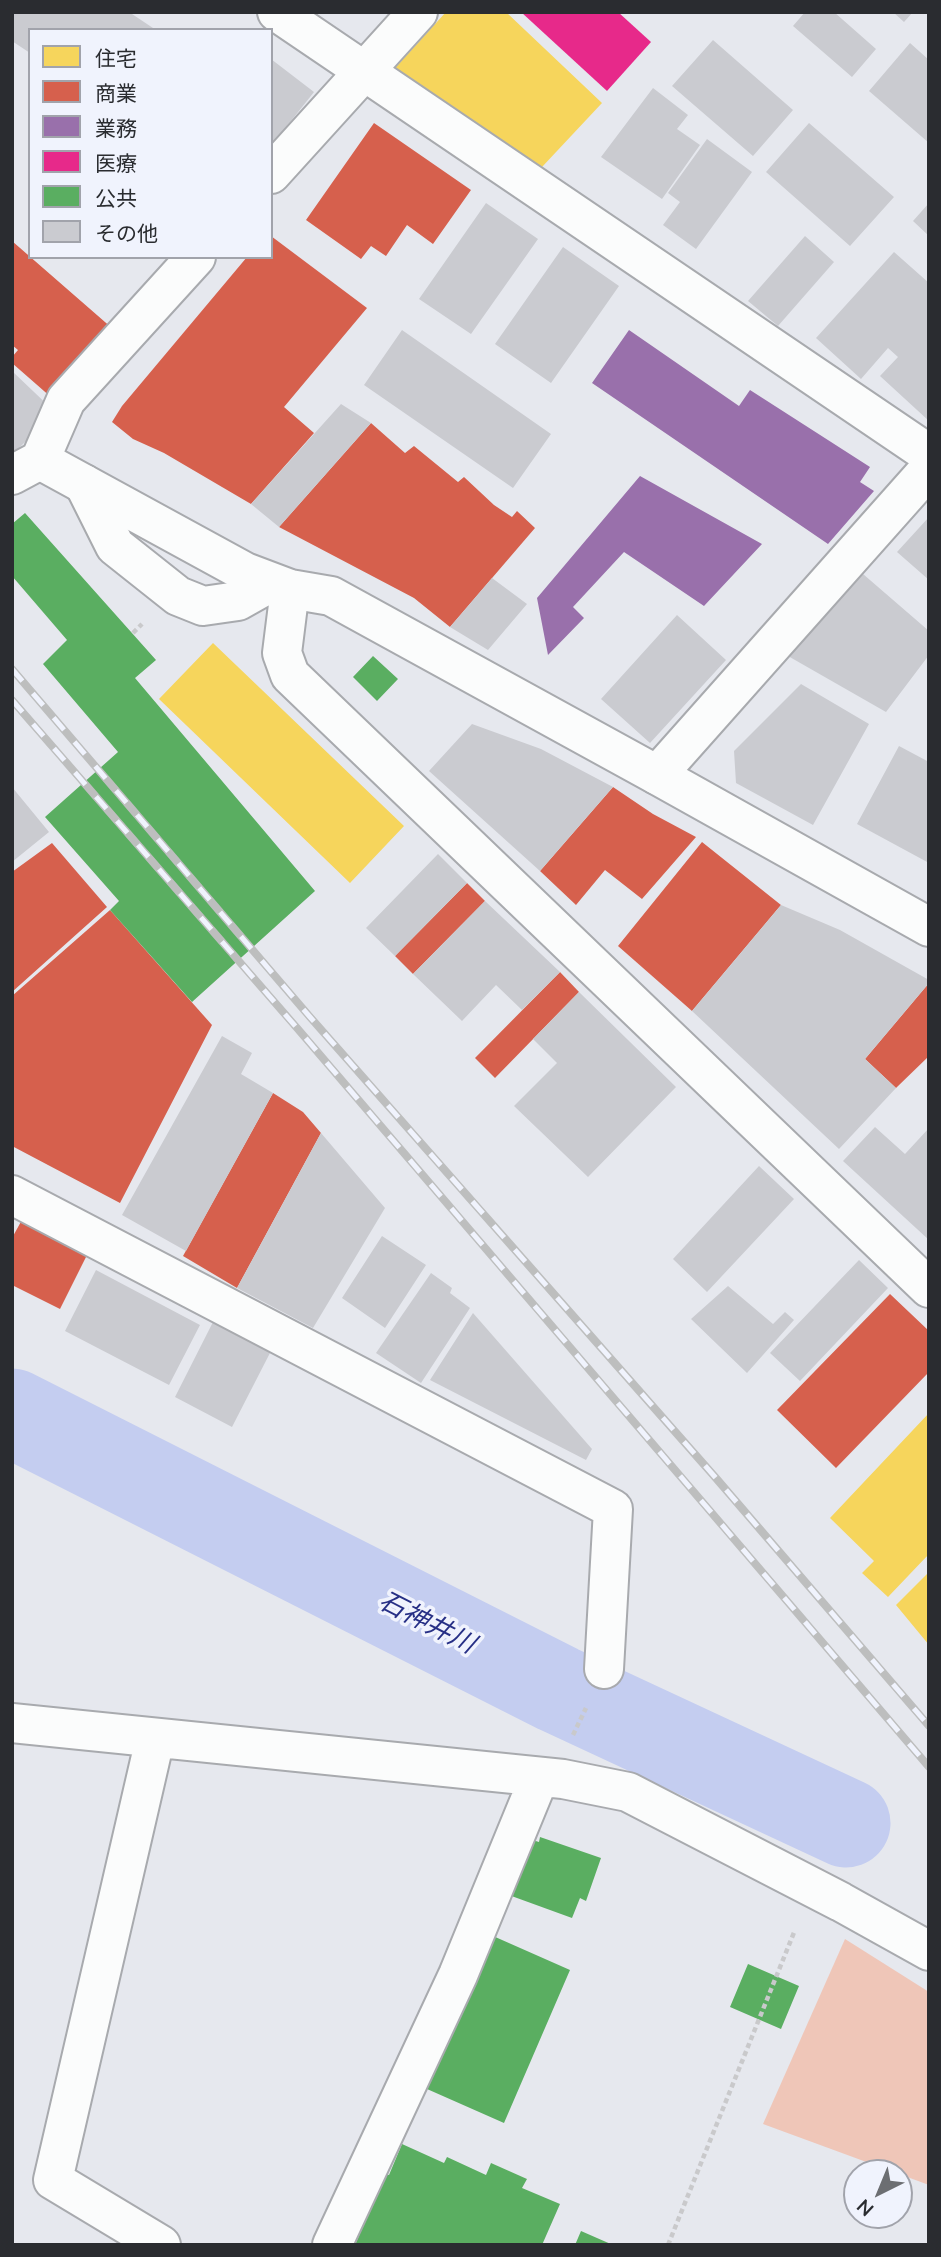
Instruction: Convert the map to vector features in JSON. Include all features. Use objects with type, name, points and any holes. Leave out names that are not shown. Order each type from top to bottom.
[{"type":"street","points":[[277,12],[929,454]]},
{"type":"street","points":[[273,172],[418,12]]},
{"type":"street","points":[[194,259],[66,400],[26,468],[84,484],[219,559],[280,586],[331,596],[929,927]]},
{"type":"street","points":[[657,775],[929,469]]},
{"type":"street","points":[[84,484],[115,546],[178,596],[202,606],[238,601],[280,586]]},
{"type":"street","points":[[280,586],[282,653],[289,675],[929,1288]]},
{"type":"street","points":[[12,1195],[613,1509],[604,1669]]},
{"type":"street","points":[[12,1723],[551,1779],[628,1793],[813,1887],[929,1951]]},
{"type":"street","points":[[155,1739],[53,2180],[161,2245]]},
{"type":"street","points":[[332,2245],[551,1779]]},
{"type":"path","points":[[551,1779],[604,1669]]},
{"type":"path","points":[[668,2245],[813,1887]]},
{"type":"shaded area","points":[[845,1939],[929,1992],[929,2185],[913,2179],[913,2159],[858,2159],[763,2124]]},
{"type":"building: 住宅","points":[[446,12],[506,12],[602,103],[542,167],[395,68]]},
{"type":"building: 住宅","points":[[213,643],[404,826],[350,883],[159,699]]},
{"type":"building: 住宅","points":[[929,1413],[929,1554],[888,1597],[862,1573],[874,1561],[830,1518]]},
{"type":"building: 住宅","points":[[929,1572],[929,1645],[896,1605]]},
{"type":"building: 商業","points":[[374,123],[471,190],[433,244],[407,225],[386,256],[371,246],[361,259],[306,220]]},
{"type":"building: 商業","points":[[273,238],[367,308],[284,407],[314,433],[251,504],[164,453],[133,439],[112,422],[122,406],[245,259],[273,259]]},
{"type":"building: 商業","points":[[12,241],[28,255],[28,259],[33,259],[113,329],[52,398],[12,363],[12,357],[18,350],[12,345]]},
{"type":"building: 商業","points":[[371,423],[405,453],[414,446],[458,482],[464,477],[494,505],[512,517],[517,511],[535,528],[450,627],[414,598],[279,527]]},
{"type":"building: 商業","points":[[613,787],[653,814],[696,837],[642,899],[605,870],[576,905],[540,871]]},
{"type":"building: 商業","points":[[702,842],[781,905],[692,1011],[618,946]]},
{"type":"building: 商業","points":[[52,843],[107,907],[12,992],[12,872]]},
{"type":"building: 商業","points":[[467,883],[485,901],[413,974],[395,956]]},
{"type":"building: 商業","points":[[110,910],[212,1025],[120,1203],[12,1146],[12,996]]},
{"type":"building: 商業","points":[[560,972],[579,992],[495,1078],[475,1058]]},
{"type":"building: 商業","points":[[929,983],[929,1056],[896,1088],[865,1059]]},
{"type":"building: 商業","points":[[273,1093],[303,1112],[321,1133],[237,1288],[183,1256]]},
{"type":"building: 商業","points":[[23,1218],[89,1251],[60,1309],[12,1285],[12,1238]]},
{"type":"building: 商業","points":[[890,1294],[929,1331],[929,1372],[836,1468],[777,1410]]},
{"type":"building: 業務","points":[[629,330],[739,406],[750,390],[870,467],[860,482],[874,491],[828,544],[592,383]]},
{"type":"building: 業務","points":[[640,476],[762,544],[704,606],[624,552],[573,607],[584,618],[548,655],[537,598]]},
{"type":"building: 医療","points":[[521,12],[618,12],[651,42],[607,91]]},
{"type":"building: 公共","points":[[25,513],[156,660],[135,678],[315,891],[192,1002],[110,910],[119,901],[45,817],[118,752],[43,664],[67,640],[12,576],[12,524]]},
{"type":"building: 公共","points":[[373,656],[398,679],[377,701],[353,677]]},
{"type":"building: 公共","points":[[540,1837],[601,1858],[586,1901],[580,1898],[572,1918],[506,1894],[526,1838],[539,1842]]},
{"type":"building: 公共","points":[[493,1936],[570,1970],[504,2123],[427,2089]]},
{"type":"building: 公共","points":[[748,1964],[799,1986],[781,2029],[730,2007]]},
{"type":"building: 公共","points":[[402,2144],[444,2163],[447,2157],[486,2175],[491,2163],[527,2179],[522,2188],[560,2204],[542,2245],[355,2245],[385,2174],[389,2175]]},
{"type":"building: 公共","points":[[581,2231],[613,2245],[575,2245]]},
{"type":"building: その他","points":[[12,12],[129,12],[153,28],[28,28],[28,52],[12,41]]},
{"type":"building: その他","points":[[805,12],[834,12],[876,49],[852,77],[793,26]]},
{"type":"building: その他","points":[[893,12],[913,12],[904,22]]},
{"type":"building: その他","points":[[713,40],[793,110],[753,156],[672,86]]},
{"type":"building: その他","points":[[910,43],[929,60],[929,143],[869,91]]},
{"type":"building: その他","points":[[273,61],[314,92],[273,143]]},
{"type":"building: その他","points":[[653,88],[688,115],[677,129],[700,145],[662,199],[601,157]]},
{"type":"building: その他","points":[[809,123],[894,197],[850,246],[766,172]]},
{"type":"building: その他","points":[[707,139],[752,172],[696,249],[663,225],[680,202],[668,193]]},
{"type":"building: その他","points":[[486,203],[538,239],[471,334],[419,299]]},
{"type":"building: その他","points":[[929,203],[929,236],[913,221]]},
{"type":"building: その他","points":[[805,236],[834,262],[778,326],[748,301]]},
{"type":"building: その他","points":[[563,247],[619,286],[551,383],[495,344]]},
{"type":"building: その他","points":[[894,252],[929,283],[929,421],[880,376],[898,357],[888,348],[861,379],[816,338]]},
{"type":"building: その他","points":[[402,330],[551,434],[513,488],[364,385]]},
{"type":"building: その他","points":[[12,371],[55,412],[12,455]]},
{"type":"building: その他","points":[[341,404],[371,423],[279,527],[251,504]]},
{"type":"building: その他","points":[[929,517],[929,580],[897,552]]},
{"type":"building: その他","points":[[863,574],[929,631],[929,655],[886,712],[788,656]]},
{"type":"building: その他","points":[[492,578],[527,604],[488,650],[450,627]]},
{"type":"building: その他","points":[[677,615],[726,660],[650,743],[601,699]]},
{"type":"building: その他","points":[[801,684],[869,724],[813,825],[736,783],[734,751]]},
{"type":"building: その他","points":[[472,724],[541,749],[613,787],[540,871],[429,771]]},
{"type":"building: その他","points":[[899,746],[929,762],[929,863],[857,824]]},
{"type":"building: その他","points":[[12,787],[49,832],[12,862]]},
{"type":"building: その他","points":[[438,854],[467,883],[395,956],[366,928]]},
{"type":"building: その他","points":[[485,901],[560,972],[522,1010],[496,985],[462,1021],[413,974]]},
{"type":"building: その他","points":[[781,905],[840,930],[929,980],[865,1059],[896,1088],[839,1149],[692,1011]]},
{"type":"building: その他","points":[[579,992],[676,1087],[588,1177],[514,1106],[557,1063],[533,1039]]},
{"type":"building: その他","points":[[222,1036],[252,1053],[241,1074],[273,1093],[186,1251],[122,1215]]},
{"type":"building: その他","points":[[875,1127],[905,1154],[929,1128],[929,1240],[843,1161]]},
{"type":"building: その他","points":[[321,1133],[385,1208],[313,1328],[237,1288]]},
{"type":"building: その他","points":[[759,1166],[794,1199],[707,1292],[673,1259]]},
{"type":"building: その他","points":[[382,1236],[426,1265],[385,1328],[342,1298]]},
{"type":"building: その他","points":[[859,1260],[888,1288],[800,1381],[770,1353]]},
{"type":"building: その他","points":[[96,1270],[200,1325],[169,1385],[65,1331]]},
{"type":"building: その他","points":[[431,1273],[452,1288],[450,1293],[470,1308],[421,1383],[376,1353]]},
{"type":"building: その他","points":[[728,1286],[773,1324],[785,1312],[794,1320],[747,1373],[691,1319]]},
{"type":"building: その他","points":[[473,1313],[592,1449],[586,1460],[430,1380]]},
{"type":"building: その他","points":[[213,1322],[271,1351],[232,1427],[175,1397]]},
{"type":"waterway","name":"石神井川","points":[[12,1413],[558,1689],[846,1823]]},
{"type":"railway","points":[[12,669],[310,1017],[715,1477],[929,1726]]},
{"type":"railway","points":[[12,700],[297,1028],[929,1767]]}]
